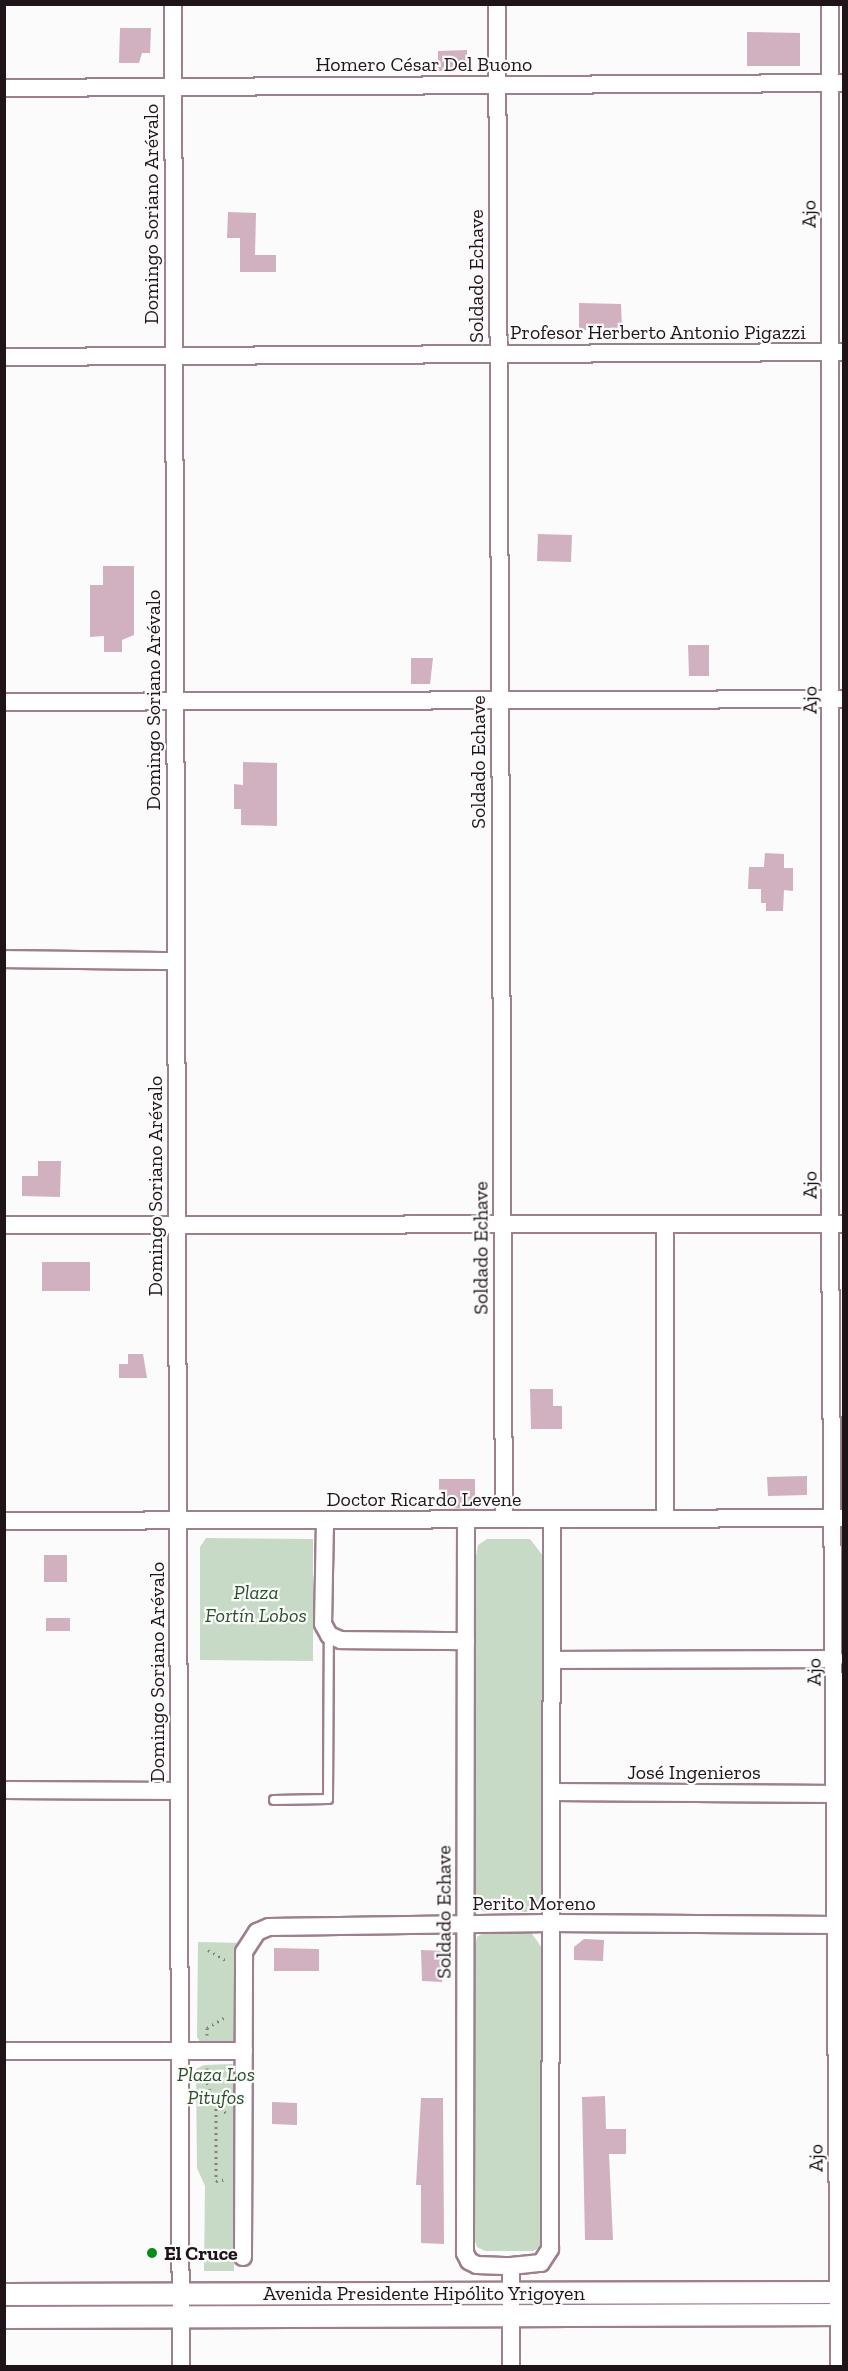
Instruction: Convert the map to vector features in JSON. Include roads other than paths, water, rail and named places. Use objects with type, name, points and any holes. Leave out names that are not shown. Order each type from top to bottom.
[{"type":"street","name":"Domingo Soriano Arévalo","points":[[172,4],[181,2367]]},
{"type":"street","name":"Soldado Echave","points":[[497,4],[504,1519]]},
{"type":"street","name":"Ajo","points":[[830,4],[837,83],[839,1518],[835,1659],[838,1785],[836,1924],[840,2046],[841,2314],[839,2367]]},
{"type":"street","name":"Homero César Del Buono","points":[[4,88],[837,83]]},
{"type":"street","name":"Profesor Herberto Antonio Pigazzi","points":[[4,357],[837,352]]},
{"type":"street","points":[[4,702],[837,699]]},
{"type":"street","points":[[4,959],[175,961]]},
{"type":"street","points":[[665,1224],[665,1518]]},
{"type":"street","points":[[4,1225],[176,1227],[837,1224]]},
{"type":"street","name":"Doctor Ricardo Levene","points":[[4,1521],[839,1518]]},
{"type":"street","name":"Soldado Echave","points":[[466,1519],[465,2253],[469,2261],[477,2265],[511,2266],[542,2263],[550,2249],[550,1923]]},
{"type":"street","points":[[550,1923],[552,1519]]},
{"type":"street","points":[[325,1521],[323,1624],[329,1635],[341,1641],[466,1641]]},
{"type":"street","points":[[552,1660],[835,1659]]},
{"type":"street","name":"José Ingenieros","points":[[552,1792],[838,1785]]},
{"type":"street","points":[[4,1790],[178,1791]]},
{"type":"street","name":"Perito Moreno","points":[[244,2051],[244,1952],[257,1932],[269,1927],[550,1923],[836,1924]]},
{"type":"street","points":[[4,2051],[244,2051],[243,2257]]},
{"type":"street","points":[[511,2266],[511,2367]]},
{"type":"street","name":"Avenida Presidente Hipólito Yrigoyen","points":[[4,2294],[841,2292]]},
{"type":"street","name":"Avenida Presidente Hipólito Yrigoyen","points":[[4,2317],[841,2314]]},
{"type":"lane","points":[[274,1800],[328,1799],[329,1635]]},
{"type":"place","name":"El Cruce","points":[[152,2253]]},
{"type":"park label","name":"Plaza Fortín Lobos","points":[[256,1604]]},
{"type":"park label","name":"Plaza Los Pitufos","points":[[216,2086]]}]
